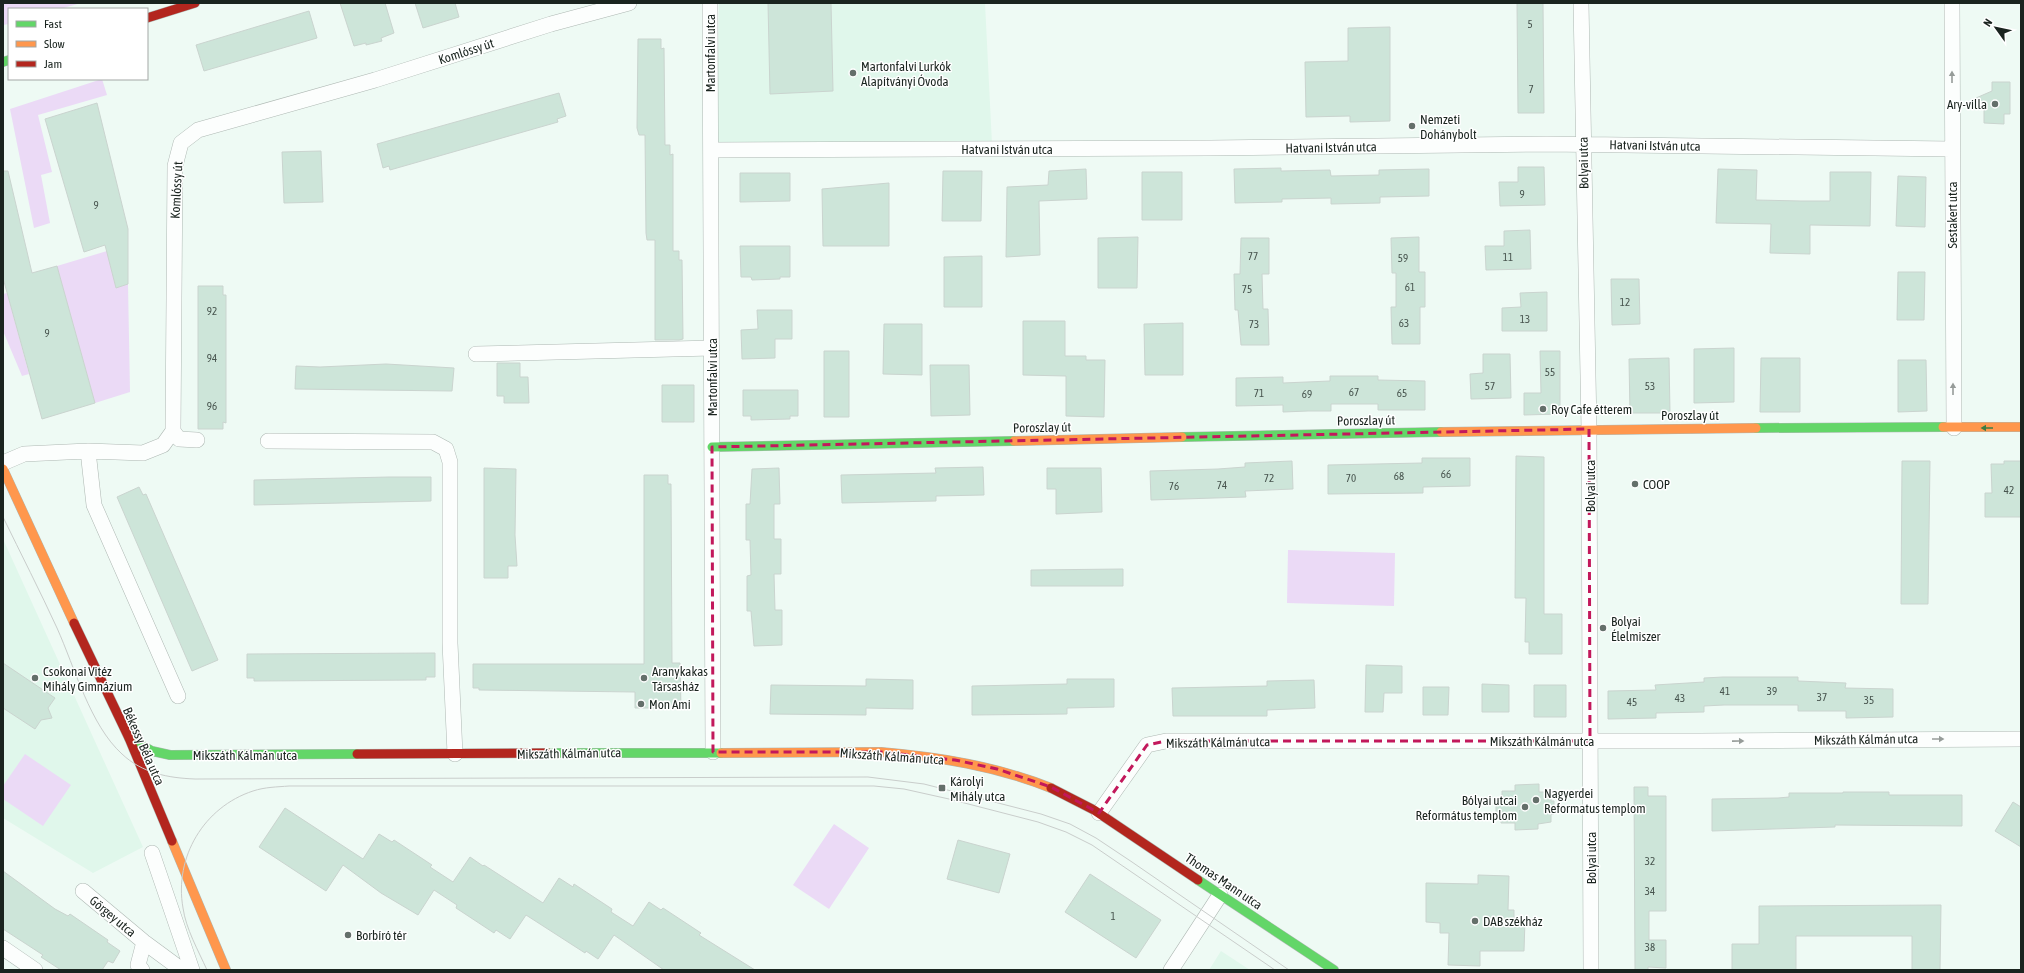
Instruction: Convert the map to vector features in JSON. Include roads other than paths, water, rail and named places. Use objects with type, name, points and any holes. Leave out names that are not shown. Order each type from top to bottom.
[{"type":"street","points":[[148,18],[195,3]]},
{"type":"street","name":"Komlóssy út","points":[[173,431],[175,166],[181,143],[198,130],[375,80],[551,24],[629,3]]},
{"type":"street","name":"Martonfalvi utca","points":[[710,3],[713,752]]},
{"type":"street","name":"Bolyai utca","points":[[1581,3],[1589,429],[1592,970]]},
{"type":"street","name":"Sestakert utca","points":[[1952,3],[1951,149],[1954,428]]},
{"type":"street","name":"Hatvani István utca","points":[[711,150],[1210,148],[1583,144],[1951,149]]},
{"type":"street","points":[[476,354],[712,348]]},
{"type":"street","name":"Poroszlay út","points":[[712,447],[1589,429],[2021,428]]},
{"type":"street","points":[[3,463],[24,454],[88,451],[143,453],[163,445],[173,431],[179,439],[197,440]]},
{"type":"street","points":[[268,441],[433,442],[446,449],[450,462],[450,643],[455,754]]},
{"type":"street","points":[[88,451],[94,505],[178,696]]},
{"type":"street","name":"Békessy Béla utca","points":[[3,469],[115,711],[129,738],[226,970]]},
{"type":"street","name":"Mikszáth Kálmán utca","points":[[129,738],[152,751],[170,755],[881,752],[955,760],[998,769],[1051,787],[1099,813],[1147,745],[1166,741],[1699,741],[2021,739]]},
{"type":"street","name":"Thomas Mann utca","points":[[1099,813],[1334,970]]},
{"type":"street","points":[[152,853],[192,970]]},
{"type":"street","name":"Görgey utca","points":[[83,891],[144,942],[182,970]]},
{"type":"street","points":[[1171,970],[1220,895]]},
{"type":"street","name":"Görgey utca","points":[[142,970],[138,964],[144,942]]},
{"type":"street","points":[[3,948],[35,970]]},
{"type":"tram line","points":[[3,517],[57,628],[84,695],[101,728],[122,754],[138,766],[147,770],[165,776],[195,779],[868,777],[924,784],[1041,814],[1070,824],[1096,838],[1289,970]]},
{"type":"tram line","points":[[207,970],[190,932],[183,908],[181,889],[183,870],[188,853],[196,836],[220,809],[253,791],[271,787],[289,786],[874,786],[904,789],[1038,822],[1066,832],[1092,845],[1275,970]]},
{"type":"place","name":"Martonfalvi Lurkók Alapítványi Óvoda","points":[[853,73]]},
{"type":"place","name":"Ary-villa","points":[[1995,104]]},
{"type":"place","name":"Nemzeti Dohánybolt","points":[[1412,126]]},
{"type":"place","name":"Roy Cafe étterem","points":[[1543,409]]},
{"type":"place","name":"COOP","points":[[1635,484]]},
{"type":"place","name":"Bolyai Élelmiszer","points":[[1603,628]]},
{"type":"place","name":"Csokonai Vitéz Mihály Gimnázium","points":[[35,678]]},
{"type":"place","name":"Aranykakas Társasház","points":[[644,678]]},
{"type":"place","name":"Mon Ami","points":[[641,704]]},
{"type":"place","name":"Károlyi Mihály utca","points":[[942,788]]},
{"type":"place","name":"Nagyerdei Reformatus templom","points":[[1536,800]]},
{"type":"place","name":"Bólyai utcai Református templom","points":[[1525,807]]},
{"type":"place","name":"DAB székház","points":[[1475,921]]},
{"type":"place","name":"Borbíró tér","points":[[348,935]]}]
